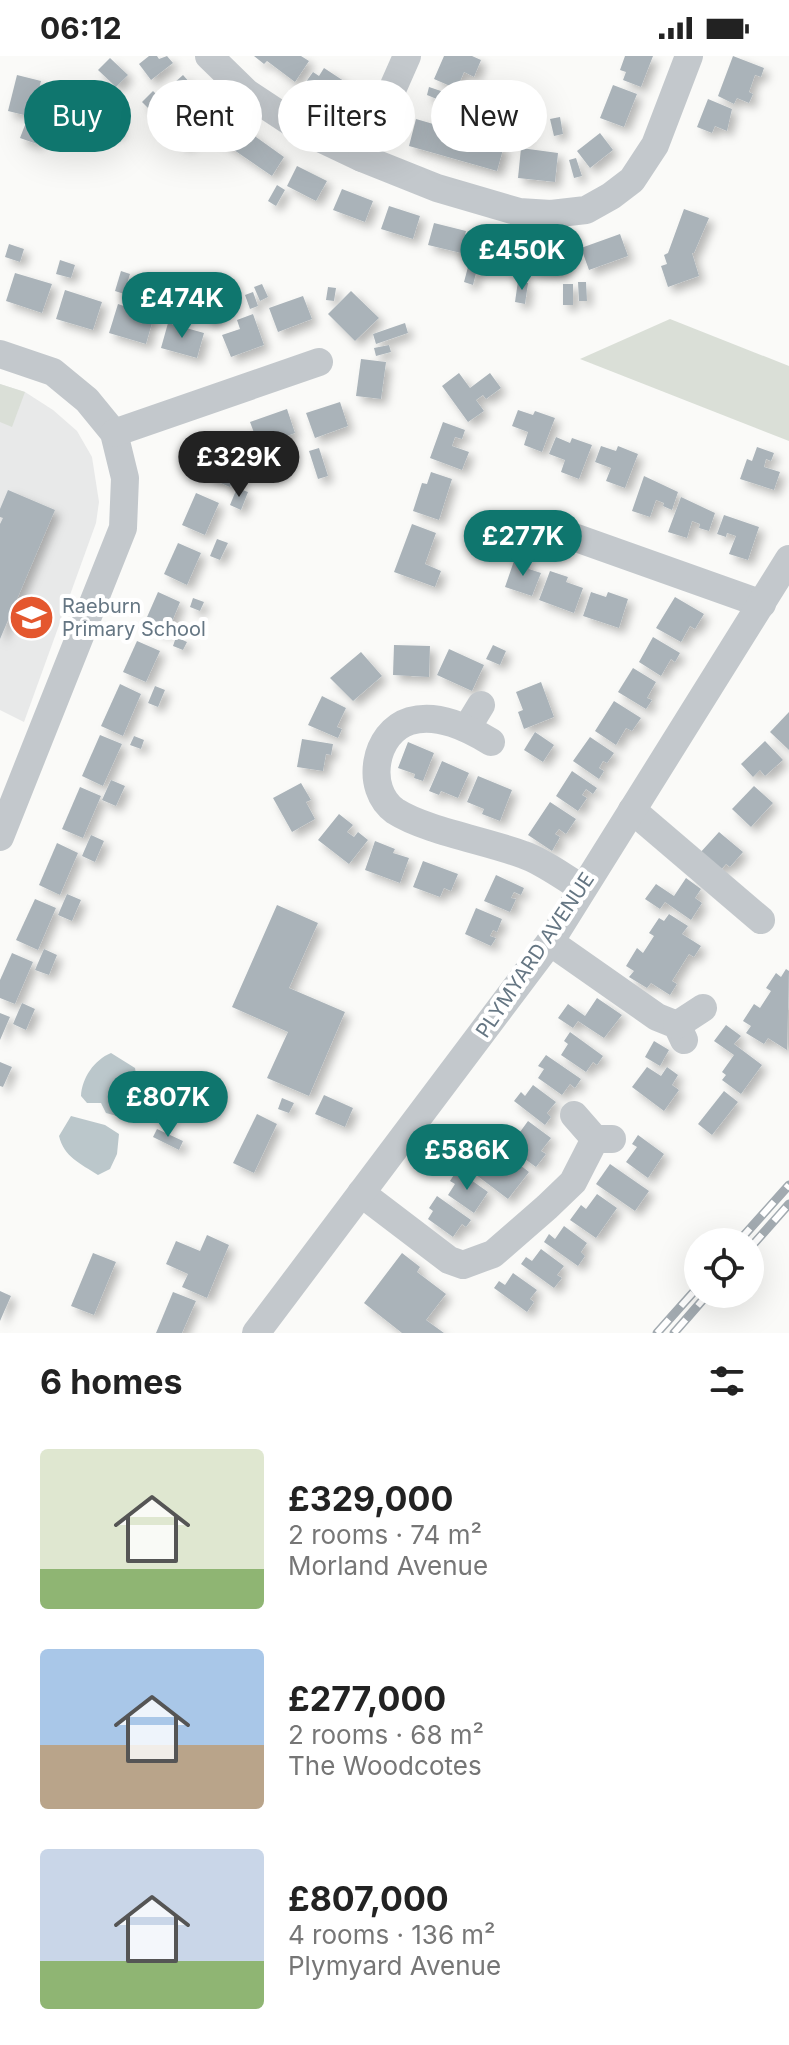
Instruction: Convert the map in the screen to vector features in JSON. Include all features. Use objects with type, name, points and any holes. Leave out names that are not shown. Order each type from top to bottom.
[{"type":"street","points":[[209,56],[247,93],[291,123],[362,158],[437,188],[519,212],[551,214],[586,210],[632,180],[655,145],[689,56]]},
{"type":"street","points":[[362,158],[407,56]]},
{"type":"street","points":[[0,354],[53,372],[87,400],[114,433],[125,478],[123,528],[0,837]]},
{"type":"street","points":[[114,433],[319,362]]},
{"type":"street","points":[[537,524],[762,604]]},
{"type":"street","name":"PLYMYARD AVENUE","points":[[256,1333],[550,942],[789,559]]},
{"type":"street","points":[[480,725],[431,719],[407,722],[389,737],[376,759],[377,789],[394,810],[428,825],[526,855],[582,888]]},
{"type":"street","points":[[632,810],[761,920]]},
{"type":"street","points":[[550,942],[681,1032],[703,1008]]},
{"type":"street","points":[[361,1193],[449,1260],[463,1265],[493,1254],[573,1182],[604,1139],[574,1115]]},
{"type":"shaded area","points":[[670,319],[789,366],[789,441],[580,359]]},
{"type":"shaded area","name":"Raeburn Primary School","points":[[0,384],[25,392],[53,410],[77,431],[92,457],[99,502],[96,523],[24,722],[0,710]]},
{"type":"shaded area","points":[[0,384],[25,392],[12,427],[0,422]]},
{"type":"shaded area","points":[[111,1053],[135,1068],[136,1075],[133,1101],[127,1112],[117,1116],[106,1113],[101,1103],[87,1103],[81,1096],[90,1070]]},
{"type":"shaded area","points":[[71,1116],[105,1125],[119,1134],[117,1154],[110,1169],[98,1175],[65,1149],[59,1136]]},
{"type":"building","points":[[149,56],[159,59],[167,56],[173,63],[151,80],[139,64]]},
{"type":"building","points":[[254,56],[301,56],[309,61],[296,80],[267,61],[264,64]]},
{"type":"building","points":[[444,56],[472,56],[481,60],[474,77],[464,72],[461,80],[434,79]]},
{"type":"building","points":[[625,56],[653,56],[641,87],[623,80],[626,72],[620,70]]},
{"type":"building","points":[[733,56],[764,68],[761,77],[755,75],[749,103],[737,98],[734,104],[718,96]]},
{"type":"building","points":[[110,58],[128,75],[123,80],[109,80],[98,70]]},
{"type":"building","points":[[324,68],[342,80],[307,80],[313,72],[319,76]]},
{"type":"building","points":[[17,75],[37,80],[24,80],[24,115],[8,111]]},
{"type":"building","points":[[613,85],[637,94],[624,127],[600,118]]},
{"type":"building","points":[[708,99],[732,109],[727,131],[715,126],[712,133],[697,127]]},
{"type":"building","points":[[560,117],[563,134],[554,136],[550,119]]},
{"type":"building","points":[[416,119],[431,123],[431,152],[502,152],[497,171],[415,148]]},
{"type":"building","points":[[600,133],[613,150],[590,168],[577,151]]},
{"type":"building","points":[[262,141],[284,157],[272,176],[237,152],[262,152]]},
{"type":"building","points":[[521,152],[558,153],[555,182],[518,178]]},
{"type":"building","points":[[576,158],[582,176],[574,178],[569,160]]},
{"type":"building","points":[[297,166],[327,181],[316,201],[287,186]]},
{"type":"building","points":[[277,185],[285,190],[276,206],[268,201]]},
{"type":"building","points":[[342,189],[373,201],[365,222],[333,210]]},
{"type":"building","points":[[389,206],[420,216],[413,239],[381,229]]},
{"type":"building","points":[[684,209],[709,218],[692,253],[699,276],[668,287],[661,266],[667,264],[664,255],[668,253]]},
{"type":"building","points":[[434,223],[466,231],[461,253],[428,245]]},
{"type":"building","points":[[620,234],[628,256],[589,270],[581,248]]},
{"type":"building","points":[[483,238],[515,244],[511,266],[479,260]]},
{"type":"building","points":[[9,244],[24,249],[20,262],[5,257]]},
{"type":"building","points":[[532,246],[565,248],[563,273],[530,270]]},
{"type":"building","points":[[60,260],[75,265],[71,278],[56,274]]},
{"type":"building","points":[[468,267],[477,269],[473,285],[464,282]]},
{"type":"building","points":[[121,271],[130,274],[124,294],[115,291]]},
{"type":"building","points":[[15,273],[52,284],[42,313],[6,301]]},
{"type":"building","points":[[518,281],[528,283],[525,304],[515,302]]},
{"type":"building","points":[[578,282],[586,282],[587,301],[579,301]]},
{"type":"building","points":[[262,284],[268,297],[260,301],[254,287]]},
{"type":"building","points":[[563,284],[573,284],[573,305],[563,305]]},
{"type":"building","points":[[328,287],[336,288],[334,301],[326,300]]},
{"type":"building","points":[[65,290],[102,302],[93,330],[56,319]]},
{"type":"building","points":[[172,291],[179,294],[174,309],[167,306]]},
{"type":"building","points":[[351,291],[379,318],[355,341],[328,314]]},
{"type":"building","points":[[253,292],[258,306],[250,309],[245,295]]},
{"type":"building","points":[[303,296],[312,319],[278,332],[269,308]]},
{"type":"building","points":[[118,304],[154,316],[146,344],[109,333]]},
{"type":"building","points":[[212,306],[217,319],[209,322],[205,309]]},
{"type":"building","points":[[253,314],[264,345],[231,357],[222,335],[240,329],[237,320]]},
{"type":"building","points":[[168,323],[204,333],[197,358],[161,348]]},
{"type":"building","points":[[405,323],[408,333],[376,344],[373,334]]},
{"type":"building","points":[[389,345],[391,352],[376,356],[374,348]]},
{"type":"building","points":[[361,359],[386,362],[381,399],[356,396]]},
{"type":"building","points":[[459,373],[470,388],[490,373],[501,388],[486,399],[483,395],[476,400],[484,411],[468,422],[442,386]]},
{"type":"building","points":[[340,402],[348,426],[315,438],[306,413]]},
{"type":"building","points":[[287,409],[295,433],[259,446],[250,422]]},
{"type":"building","points":[[518,410],[533,415],[535,411],[555,418],[542,452],[524,445],[528,432],[512,426]]},
{"type":"building","points":[[443,422],[465,430],[462,439],[455,437],[452,446],[469,452],[462,470],[430,458]]},
{"type":"building","points":[[224,432],[242,439],[237,452],[243,454],[230,487],[207,477]]},
{"type":"building","points":[[556,437],[570,443],[572,438],[592,445],[579,479],[561,472],[565,460],[549,454]]},
{"type":"building","points":[[601,446],[616,451],[618,446],[638,454],[625,488],[606,481],[611,468],[595,462]]},
{"type":"building","points":[[757,447],[774,453],[771,461],[766,459],[764,467],[780,472],[774,490],[740,479],[747,459],[752,461]]},
{"type":"building","points":[[319,448],[328,476],[318,479],[309,451]]},
{"type":"building","points":[[431,472],[452,479],[439,520],[413,511],[422,483],[427,484]]},
{"type":"building","points":[[644,476],[678,492],[672,510],[656,500],[650,517],[632,511]]},
{"type":"building","points":[[237,488],[248,492],[241,510],[230,505]]},
{"type":"building","points":[[8,490],[55,510],[0,639],[0,524],[3,518],[0,517],[0,509]]},
{"type":"building","points":[[196,493],[219,503],[205,535],[182,525]]},
{"type":"building","points":[[681,497],[715,513],[709,531],[699,528],[700,524],[692,521],[687,538],[668,532]]},
{"type":"building","points":[[724,515],[759,527],[748,560],[729,554],[736,536],[717,534]]},
{"type":"building","points":[[412,524],[436,533],[425,564],[441,571],[435,587],[394,572]]},
{"type":"building","points":[[217,539],[228,543],[220,560],[210,556]]},
{"type":"building","points":[[178,543],[201,553],[187,585],[164,574]]},
{"type":"building","points":[[515,558],[531,564],[529,569],[541,573],[532,596],[505,587]]},
{"type":"building","points":[[550,571],[568,577],[566,582],[583,588],[574,613],[539,600]]},
{"type":"building","points":[[158,592],[180,602],[167,634],[144,624]]},
{"type":"building","points":[[591,592],[606,597],[608,592],[628,599],[619,628],[583,616]]},
{"type":"building","points":[[675,597],[704,614],[695,629],[690,626],[681,642],[656,628]]},
{"type":"building","points":[[193,598],[204,602],[200,611],[190,607]]},
{"type":"building","points":[[176,637],[187,642],[183,650],[173,646]]},
{"type":"building","points":[[653,637],[680,653],[675,662],[671,659],[661,676],[639,662]]},
{"type":"building","points":[[137,641],[160,651],[146,682],[123,672]]},
{"type":"building","points":[[394,645],[430,646],[429,677],[393,675]]},
{"type":"building","points":[[493,645],[506,651],[500,665],[486,659]]},
{"type":"building","points":[[449,649],[484,665],[472,691],[437,675]]},
{"type":"building","points":[[361,652],[382,676],[353,701],[330,678]]},
{"type":"building","points":[[633,668],[656,682],[647,698],[652,700],[646,709],[618,692]]},
{"type":"building","points":[[541,682],[554,717],[524,729],[518,712],[523,710],[516,692]]},
{"type":"building","points":[[120,684],[141,694],[123,736],[101,726]]},
{"type":"building","points":[[155,686],[165,690],[158,707],[148,703]]},
{"type":"building","points":[[322,696],[346,708],[337,727],[342,729],[338,738],[308,725]]},
{"type":"building","points":[[614,701],[641,718],[632,731],[626,728],[616,745],[595,731]]},
{"type":"building","points":[[789,712],[789,750],[770,732]]},
{"type":"building","points":[[535,732],[554,745],[543,762],[524,750]]},
{"type":"building","points":[[100,735],[122,744],[103,786],[82,776]]},
{"type":"building","points":[[134,736],[144,740],[141,749],[130,745]]},
{"type":"building","points":[[590,737],[614,753],[607,763],[603,761],[599,768],[604,771],[599,779],[573,761]]},
{"type":"building","points":[[302,739],[333,744],[331,755],[326,754],[323,771],[297,767]]},
{"type":"building","points":[[765,741],[783,760],[765,776],[760,770],[753,777],[741,764]]},
{"type":"building","points":[[408,742],[434,753],[423,781],[414,778],[415,774],[398,768]]},
{"type":"building","points":[[442,761],[469,773],[458,798],[441,791],[439,795],[429,791]]},
{"type":"building","points":[[572,771],[597,788],[593,794],[586,789],[582,795],[587,798],[578,811],[556,796]]},
{"type":"building","points":[[478,776],[512,790],[500,821],[482,814],[484,809],[467,802]]},
{"type":"building","points":[[111,780],[125,786],[116,806],[102,800]]},
{"type":"building","points":[[301,783],[311,800],[306,802],[315,819],[292,832],[273,798]]},
{"type":"building","points":[[754,786],[773,803],[751,827],[732,809]]},
{"type":"building","points":[[80,787],[101,796],[83,838],[62,829]]},
{"type":"building","points":[[550,802],[576,819],[566,834],[559,829],[555,834],[560,837],[552,851],[528,835]]},
{"type":"building","points":[[339,814],[353,825],[347,832],[354,837],[358,832],[368,840],[349,864],[318,840]]},
{"type":"building","points":[[719,832],[743,852],[730,867],[726,864],[719,872],[699,854]]},
{"type":"building","points":[[91,835],[104,841],[95,862],[82,856]]},
{"type":"building","points":[[375,841],[395,849],[393,853],[409,858],[400,883],[365,870]]},
{"type":"building","points":[[57,843],[78,853],[60,895],[39,885]]},
{"type":"building","points":[[423,861],[458,874],[451,891],[444,888],[440,897],[413,887]]},
{"type":"building","points":[[496,875],[524,888],[521,895],[514,892],[511,898],[516,899],[510,912],[484,901]]},
{"type":"building","points":[[686,878],[701,889],[695,898],[702,903],[691,920],[665,902],[660,909],[645,899],[656,884],[674,896]]},
{"type":"building","points":[[67,894],[81,900],[72,921],[58,915]]},
{"type":"building","points":[[35,899],[56,908],[38,950],[16,940]]},
{"type":"building","points":[[277,905],[318,923],[289,988],[345,1012],[309,1096],[267,1078],[288,1032],[232,1007]]},
{"type":"building","points":[[476,908],[502,919],[497,932],[493,930],[490,936],[496,938],[491,946],[465,934]]},
{"type":"building","points":[[669,914],[688,926],[682,934],[701,946],[694,957],[689,954],[672,981],[677,984],[670,995],[651,983],[647,988],[629,977],[634,971],[626,966],[637,948],[643,953],[654,936],[649,933],[659,918],[664,921]]},
{"type":"building","points":[[44,949],[57,955],[49,975],[35,970]]},
{"type":"building","points":[[12,953],[33,962],[15,1004],[0,998],[0,980]]},
{"type":"building","points":[[786,969],[789,971],[787,1050],[768,1038],[764,1044],[746,1033],[751,1026],[743,1021],[754,1004],[760,1008],[771,991],[766,988],[776,973],[781,977]]},
{"type":"building","points":[[597,998],[622,1015],[604,1038],[578,1021],[573,1028],[558,1018],[568,1004],[585,1016]]},
{"type":"building","points":[[22,1003],[35,1009],[26,1030],[13,1024]]},
{"type":"building","points":[[0,1013],[10,1017],[0,1040]]},
{"type":"building","points":[[726,1025],[741,1036],[734,1044],[762,1065],[741,1094],[722,1080],[726,1075],[722,1072],[734,1055],[714,1041]]},
{"type":"building","points":[[570,1032],[603,1056],[597,1065],[593,1062],[586,1072],[561,1055],[568,1044],[564,1041]]},
{"type":"building","points":[[654,1041],[669,1050],[660,1066],[645,1057]]},
{"type":"building","points":[[546,1055],[581,1079],[575,1088],[570,1084],[562,1095],[538,1078],[544,1069],[538,1066]]},
{"type":"building","points":[[0,1062],[12,1067],[3,1087],[0,1086]]},
{"type":"building","points":[[647,1067],[661,1076],[667,1067],[678,1075],[672,1085],[679,1090],[664,1111],[632,1087]]},
{"type":"building","points":[[533,1085],[556,1102],[547,1113],[551,1117],[545,1125],[514,1101],[521,1092],[525,1096]]},
{"type":"building","points":[[724,1091],[738,1102],[712,1135],[698,1124]]},
{"type":"building","points":[[324,1095],[353,1108],[345,1127],[315,1114]]},
{"type":"building","points":[[282,1098],[294,1103],[289,1113],[278,1109]]},
{"type":"building","points":[[257,1114],[277,1124],[254,1173],[233,1163]]},
{"type":"building","points":[[528,1121],[551,1138],[541,1151],[546,1154],[536,1167],[504,1144],[516,1129],[520,1132]]},
{"type":"building","points":[[157,1129],[183,1141],[179,1150],[153,1137]]},
{"type":"building","points":[[638,1135],[664,1154],[648,1178],[626,1162],[637,1147],[632,1144]]},
{"type":"building","points":[[479,1153],[496,1166],[506,1154],[529,1172],[508,1199],[467,1168]]},
{"type":"building","points":[[610,1164],[649,1191],[635,1211],[596,1184]]},
{"type":"building","points":[[457,1170],[488,1192],[474,1213],[448,1195],[455,1184],[450,1181]]},
{"type":"building","points":[[597,1194],[617,1208],[596,1238],[570,1220],[581,1205],[586,1209]]},
{"type":"building","points":[[437,1196],[471,1220],[466,1227],[462,1224],[453,1237],[428,1219],[433,1211],[429,1208]]},
{"type":"building","points":[[564,1226],[587,1243],[581,1252],[585,1256],[578,1266],[544,1242],[549,1234],[555,1239]]},
{"type":"building","points":[[207,1235],[229,1245],[207,1298],[182,1287],[188,1274],[166,1264],[176,1241],[200,1251]]},
{"type":"building","points":[[541,1249],[564,1266],[557,1275],[562,1278],[554,1288],[521,1264],[526,1257],[532,1261]]},
{"type":"building","points":[[93,1253],[116,1262],[94,1315],[71,1306]]},
{"type":"building","points":[[402,1253],[420,1267],[417,1272],[446,1294],[426,1320],[444,1333],[402,1333],[364,1303]]},
{"type":"building","points":[[513,1273],[537,1290],[530,1299],[534,1302],[527,1312],[494,1288],[499,1281],[505,1285]]},
{"type":"building","points":[[0,1291],[11,1296],[0,1321]]},
{"type":"building","points":[[173,1292],[196,1301],[182,1333],[156,1333]]},
{"type":"railway","points":[[751,1228],[789,1185]]},
{"type":"railway","points":[[764,1232],[789,1204]]},
{"type":"railway","points":[[657,1333],[684,1303]]},
{"type":"railway","points":[[674,1333],[696,1308]]},
{"type":"place","name":"Raeburn Primary School","points":[[31,617]]}]
